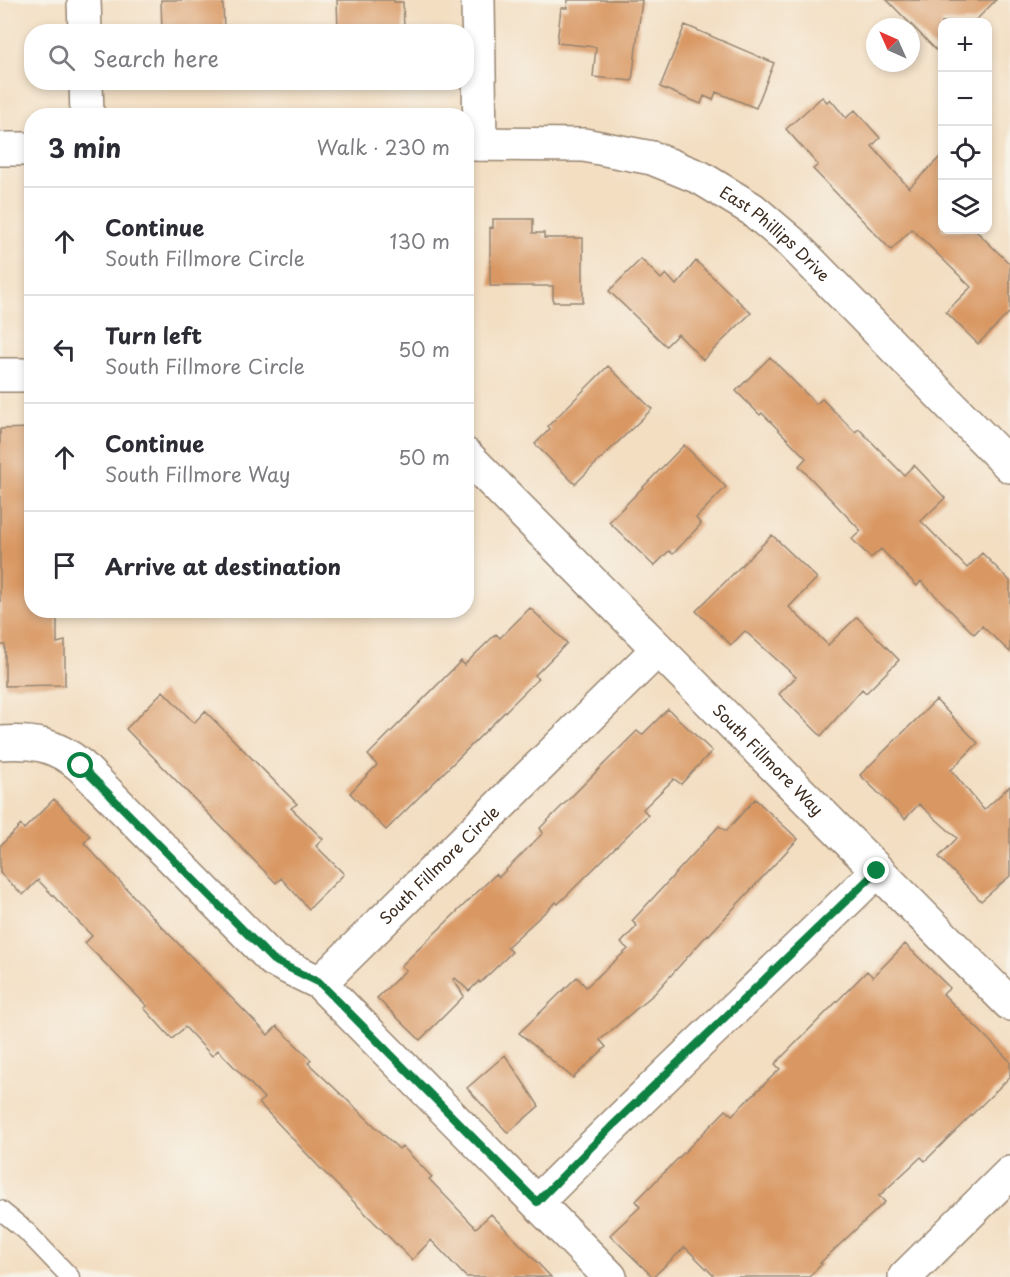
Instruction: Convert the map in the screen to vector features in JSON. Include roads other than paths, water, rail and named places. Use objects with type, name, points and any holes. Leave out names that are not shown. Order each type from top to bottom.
[{"type":"street","points":[[84,0],[85,24]]},
{"type":"street","points":[[474,115],[478,0]]},
{"type":"street","points":[[86,90],[87,108]]},
{"type":"street","name":"East Phillips Drive","points":[[474,144],[584,145],[652,158],[701,178],[742,202],[792,243],[1010,466]]},
{"type":"street","points":[[0,149],[24,149]]},
{"type":"street","points":[[0,375],[24,375]]},
{"type":"street","name":"South Fillmore Way","points":[[474,463],[1010,1004]]},
{"type":"street","name":"South Fillmore Circle","points":[[320,983],[658,649]]},
{"type":"street","points":[[0,743],[20,742],[46,745],[68,754],[273,960],[320,983],[610,1277]]},
{"type":"street","points":[[537,1202],[611,1127],[877,871]]},
{"type":"street","points":[[905,1277],[1010,1173]]},
{"type":"lane","points":[[0,1210],[25,1230],[70,1277]]}]
